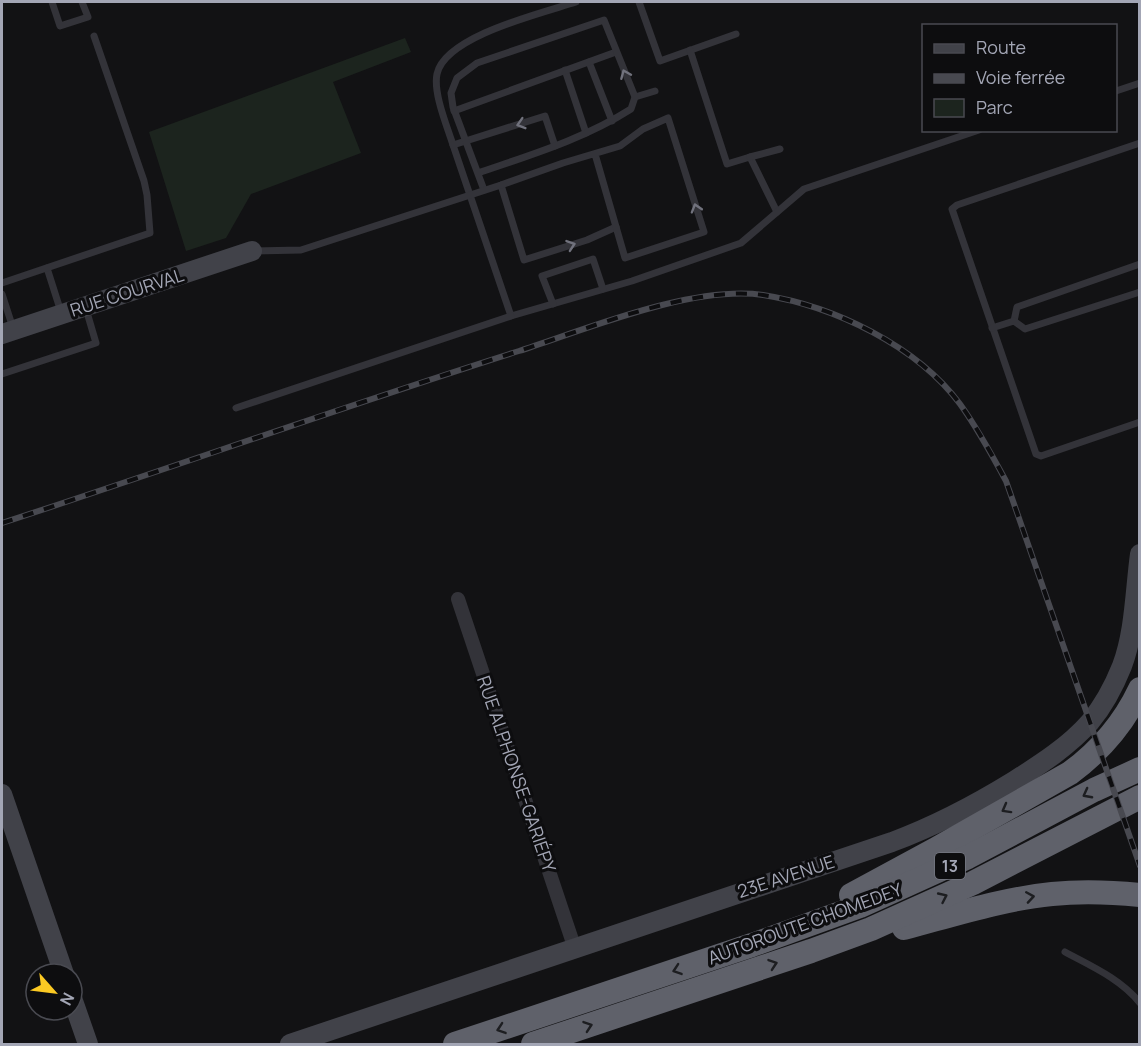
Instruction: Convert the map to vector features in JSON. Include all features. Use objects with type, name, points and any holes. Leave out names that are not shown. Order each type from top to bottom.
[{"type":"highway","points":[[752,945],[913,862],[1070,772],[1109,737],[1125,716],[1140,689]]},
{"type":"highway","name":"AUTOROUTE CHOMEDEY","points":[[455,1044],[752,945],[851,909],[914,883],[989,847],[1094,790],[1140,769]]},
{"type":"highway","name":"AUTOROUTE CHOMEDEY","points":[[533,1044],[812,951],[871,929],[951,894],[1140,797]]},
{"type":"highway","points":[[812,951],[1019,899],[1080,892],[1140,894]]},
{"type":"street","name":"RUE COURVAL","points":[[8,332],[252,251]]},
{"type":"street","name":"23E AVENUE","points":[[290,1044],[914,834],[973,805],[1039,765],[1068,743],[1083,729],[1102,705],[1113,687],[1124,659],[1130,635],[1140,554]]},
{"type":"street","name":"RUE ALPHONSE-GARIÉPY","points":[[458,599],[575,949]]},
{"type":"street","points":[[2,794],[60,962]]},
{"type":"street","points":[[80,1022],[88,1044]]},
{"type":"lane","points":[[52,2],[60,26],[88,17],[82,2]]},
{"type":"lane","points":[[511,316],[453,145],[436,86],[437,71],[444,59],[458,46],[474,37],[576,2]]},
{"type":"lane","points":[[639,2],[660,60],[736,34]]},
{"type":"lane","points":[[478,173],[555,146],[612,121],[631,109],[635,97],[604,20],[477,63],[457,78],[451,93],[454,111],[484,190]]},
{"type":"lane","points":[[2,283],[150,233],[144,182],[94,36]]},
{"type":"lane","points":[[690,50],[727,164],[780,149]]},
{"type":"lane","points":[[454,111],[616,52]]},
{"type":"lane","points":[[589,62],[612,121]]},
{"type":"lane","points":[[565,70],[586,133]]},
{"type":"lane","points":[[1117,91],[1140,83]]},
{"type":"lane","points":[[635,97],[655,91]]},
{"type":"lane","points":[[438,93],[451,93]]},
{"type":"lane","points":[[453,145],[546,116],[555,146]]},
{"type":"lane","points":[[252,251],[301,250],[563,163],[620,146],[643,129],[668,118],[704,232],[626,258],[595,154]]},
{"type":"lane","points":[[236,408],[511,316],[603,289],[741,243],[804,189],[972,132]]},
{"type":"lane","points":[[1140,143],[957,205],[952,209],[1038,456],[1140,422]]},
{"type":"lane","points":[[750,157],[777,212]]},
{"type":"lane","points":[[501,185],[524,260],[616,228]]},
{"type":"lane","points":[[553,304],[542,276],[593,259],[603,289]]},
{"type":"lane","points":[[1014,321],[1017,308],[1140,264]]},
{"type":"lane","points":[[47,268],[62,314]]},
{"type":"lane","points":[[1014,321],[1025,329],[1140,292]]},
{"type":"lane","points":[[2,294],[8,332]]},
{"type":"lane","points":[[2,374],[96,343],[85,307]]},
{"type":"lane","points":[[992,328],[1014,321]]},
{"type":"lane","points":[[1065,952],[1116,980],[1140,1003]]},
{"type":"green space","points":[[405,38],[411,52],[333,82],[361,153],[251,194],[226,238],[186,251],[149,132]]},
{"type":"railway","points":[[2,523],[640,311],[704,296],[763,295],[790,300],[845,319],[897,347],[942,383],[973,423],[1006,481],[1140,866]]}]
